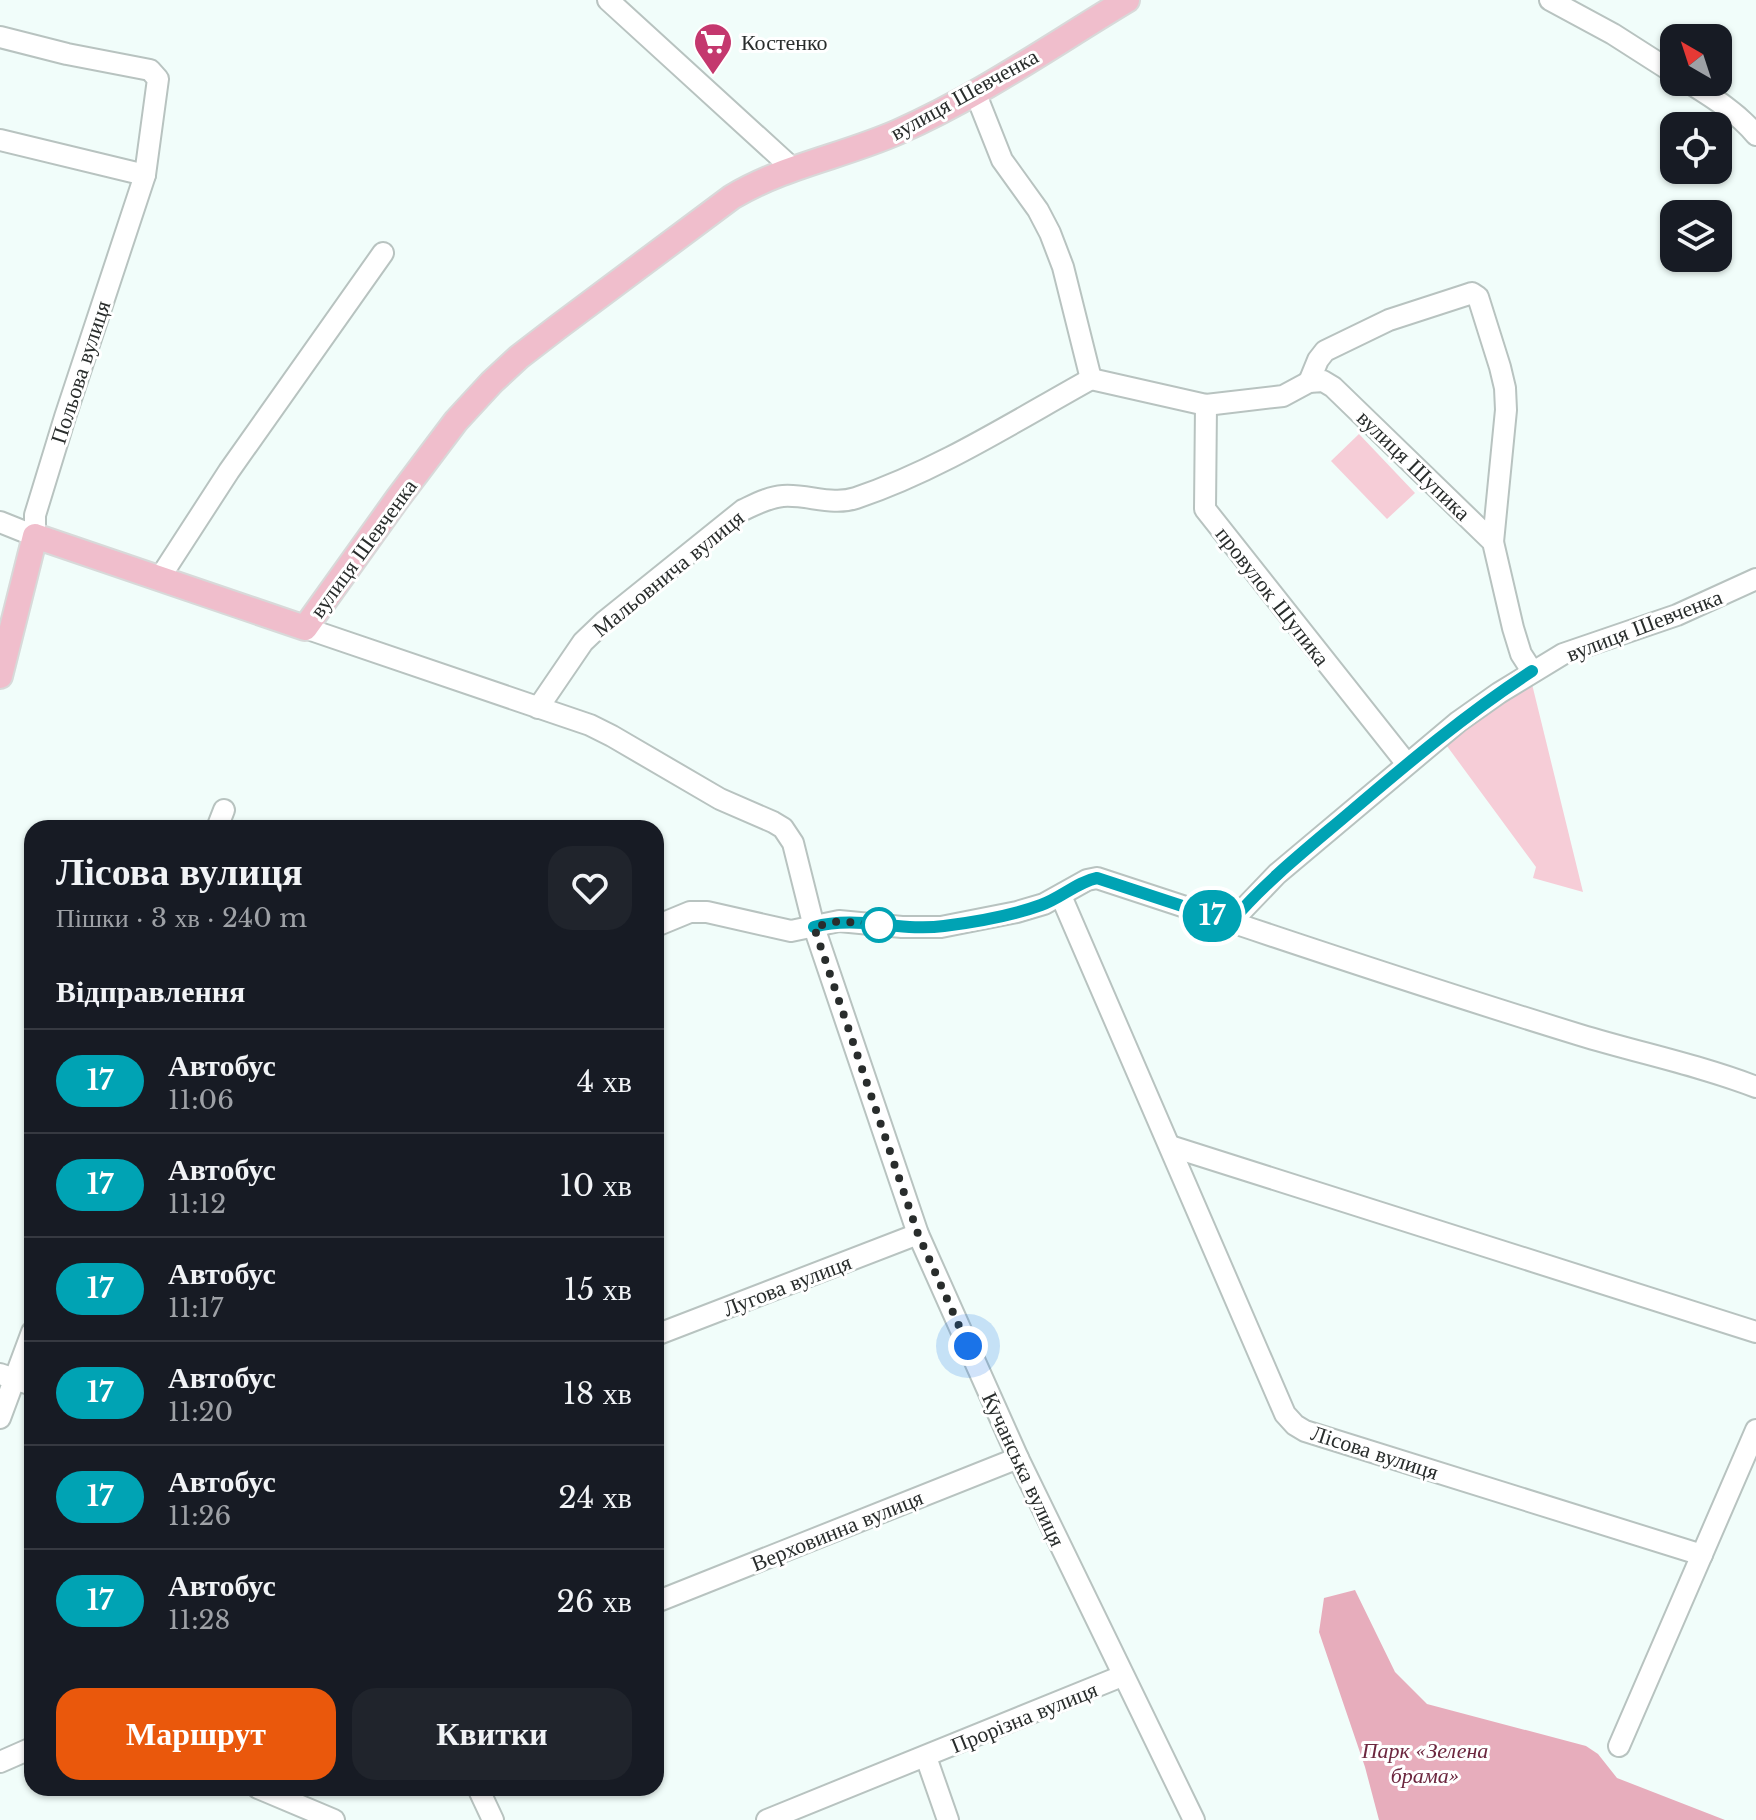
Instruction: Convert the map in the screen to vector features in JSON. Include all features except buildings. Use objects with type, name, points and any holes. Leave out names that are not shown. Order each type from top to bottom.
[{"type":"main road","name":"вулиця Шевченка","points":[[305,628],[456,421],[519,357],[732,197],[771,176],[867,145],[975,92],[1127,0]]},
{"type":"main road","points":[[0,676],[35,536],[305,628]]},
{"type":"street","points":[[608,0],[792,168]]},
{"type":"street","points":[[1550,0],[1660,64]]},
{"type":"street","name":"Польова вулиця","points":[[0,37],[150,70],[158,79],[145,175],[35,515],[35,536]]},
{"type":"street","points":[[975,92],[1002,160],[1038,210],[1050,233],[1063,267],[1091,379],[1206,405],[1283,396],[1309,382],[1325,351],[1389,320],[1472,293],[1478,297],[1505,388],[1506,410],[1493,542],[1513,628],[1521,654],[1532,671]]},
{"type":"street","points":[[1710,96],[1753,126]]},
{"type":"street","points":[[0,140],[145,175]]},
{"type":"street","points":[[159,579],[229,471],[383,253]]},
{"type":"street","name":"Мальовнича вулиця","points":[[538,708],[583,642],[594,631],[743,510],[783,496],[830,501],[851,499],[897,483],[1091,379]]},
{"type":"street","name":"вулиця Шупика","points":[[1309,382],[1323,381],[1333,387],[1493,542]]},
{"type":"street","name":"провулок Шупика","points":[[1206,405],[1205,509],[1407,764]]},
{"type":"street","points":[[0,522],[35,536]]},
{"type":"street","name":"вулиця Шевченка","points":[[1231,922],[1277,874],[1407,764],[1458,722],[1532,671],[1563,654],[1677,615],[1756,579]]},
{"type":"street","name":"вулиця Шевченка","points":[[305,628],[612,736],[720,799],[783,828],[793,843],[814,927]]},
{"type":"street","points":[[664,923],[690,912],[707,912],[791,931],[839,921],[941,927],[1017,912],[1061,896],[1087,880],[1097,878],[1425,988],[1756,1087]]},
{"type":"street","name":"Лісова вулиця","points":[[1061,896],[1285,1414],[1295,1425],[1305,1431],[1702,1555]]},
{"type":"street","name":"Кучанська вулиця","points":[[814,927],[918,1234],[1018,1458],[1194,1820]]},
{"type":"street","points":[[1170,1146],[1756,1332]]},
{"type":"street","name":"Лугова вулиця","points":[[664,1332],[918,1234]]},
{"type":"street","points":[[0,1418],[24,1356]]},
{"type":"street","points":[[1619,1746],[1756,1430]]},
{"type":"street","name":"Верховинна вулиця","points":[[664,1599],[1018,1458]]},
{"type":"street","name":"Прорізна вулиця","points":[[767,1820],[1122,1676]]},
{"type":"street","points":[[0,1762],[24,1752]]},
{"type":"street","name":"Прорізна вулиця","points":[[926,1757],[948,1820]]},
{"type":"street","points":[[277,1796],[334,1820]]},
{"type":"street","points":[[482,1796],[493,1820]]},
{"type":"shaded area","points":[[1359,434],[1415,493],[1387,519],[1331,461]]},
{"type":"shaded area","points":[[1531,680],[1583,892],[1533,878],[1536,867],[1444,742]]},
{"type":"green space","name":"Парк «Зелена брама»","points":[[1355,1590],[1395,1672],[1427,1704],[1586,1746],[1598,1754],[1617,1778],[1725,1820],[1379,1820],[1365,1767],[1319,1632],[1324,1598]]},
{"type":"bus line","name":"17","points":[[814,927],[839,921],[941,927],[1044,904],[1087,880],[1097,878],[1231,922],[1277,874],[1407,764],[1458,722],[1532,671]]},
{"type":"place","name":"Костенко","points":[[713,76]]},
{"type":"route","points":[[879,925],[839,921],[814,927],[918,1234],[968,1346]]}]
